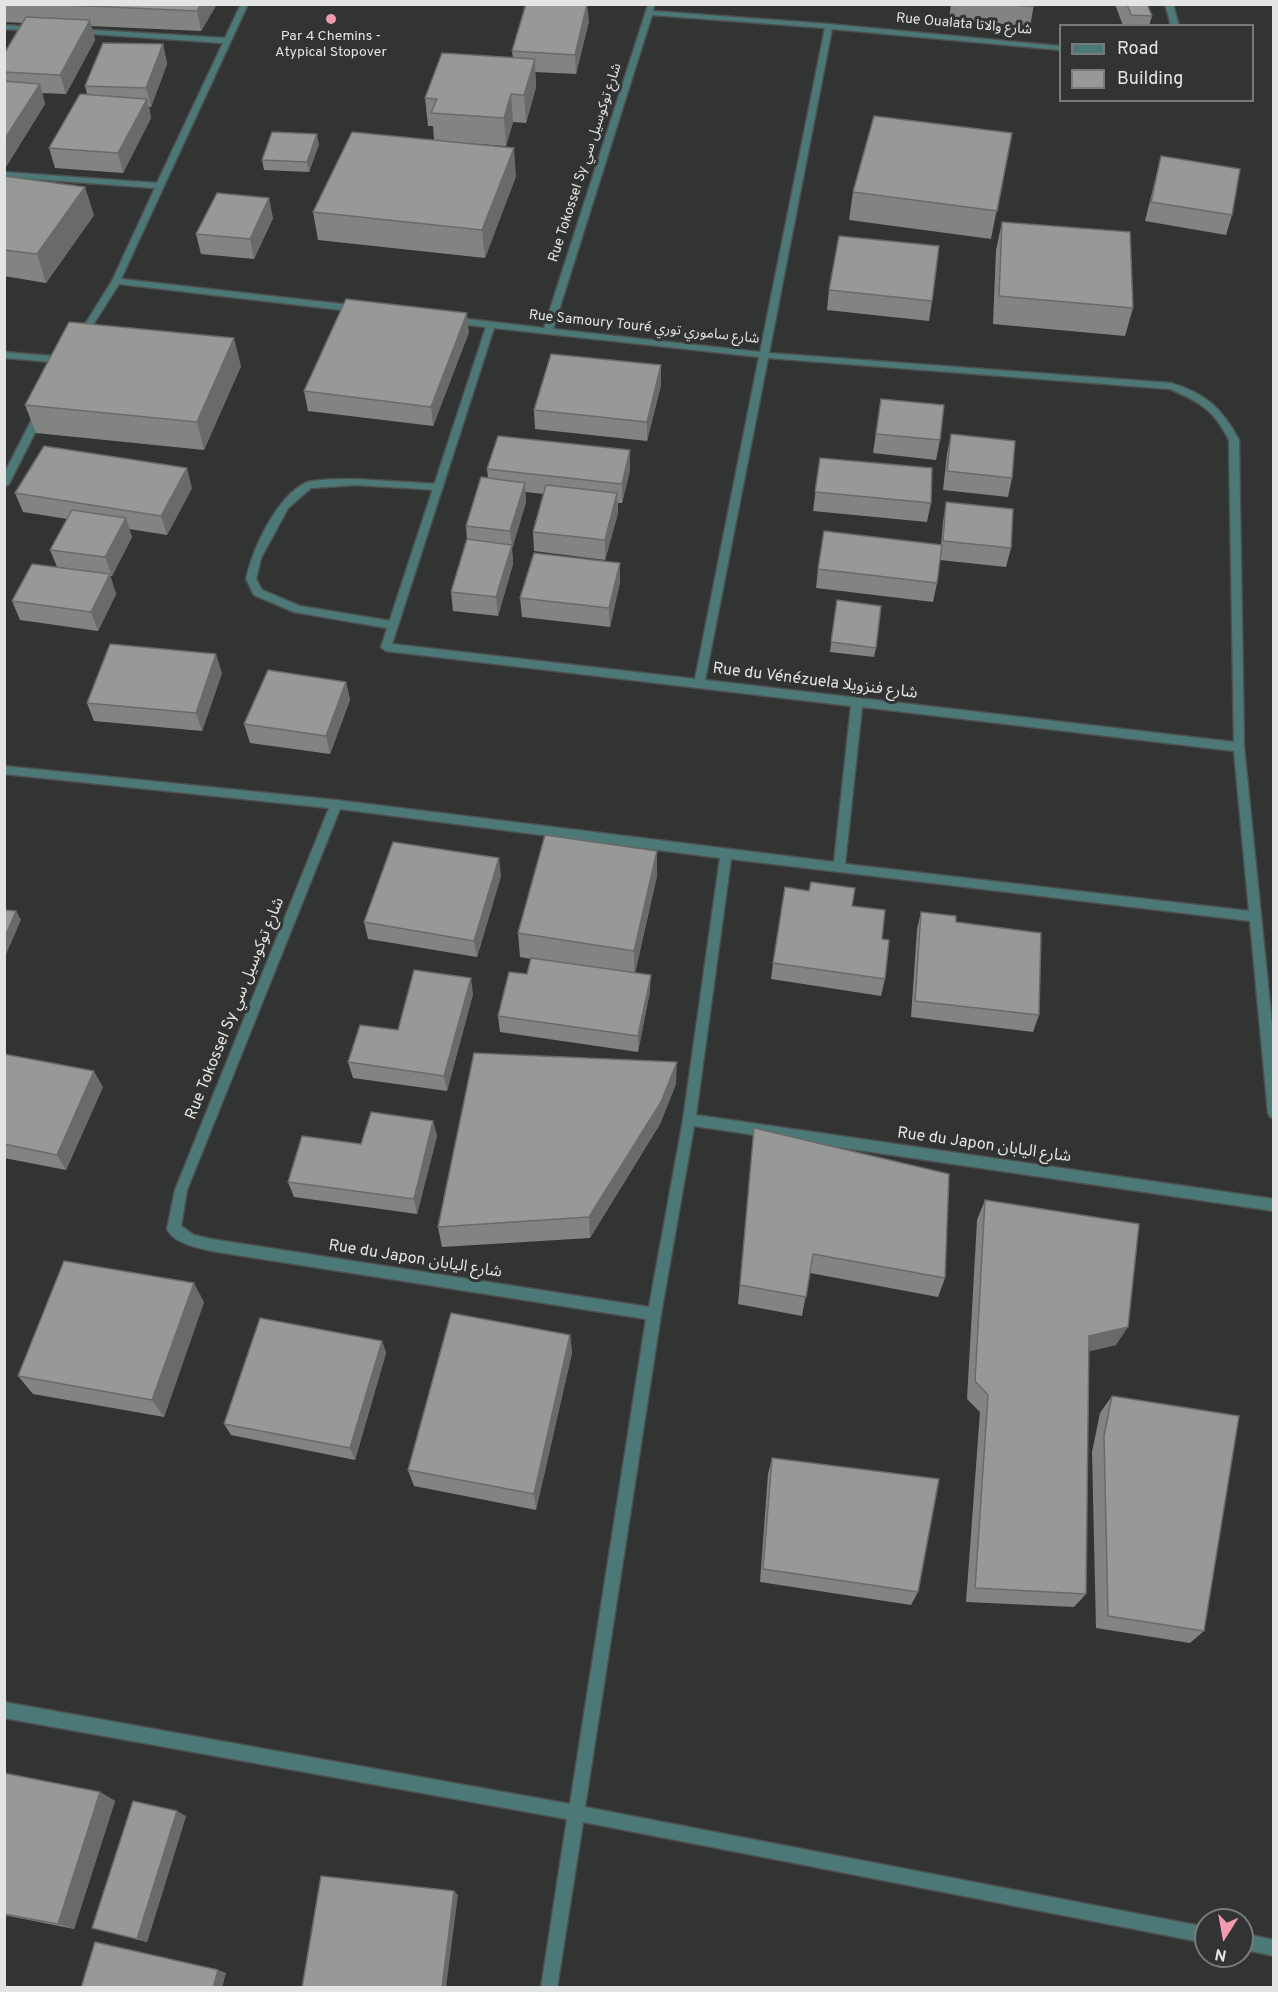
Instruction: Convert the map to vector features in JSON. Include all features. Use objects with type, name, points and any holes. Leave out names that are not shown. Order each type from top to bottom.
[{"type":"street","points":[[61,370],[116,281],[245,4]]},
{"type":"street","points":[[1169,4],[1174,24]]},
{"type":"street","name":"Rue Oualata شارع والاتا","points":[[651,9],[1059,48]]},
{"type":"street","name":"Rue Tokossel Sy شارع توكوسيل سي","points":[[548,332],[651,9]]},
{"type":"street","points":[[699,684],[829,26]]},
{"type":"street","points":[[4,27],[40,29]]},
{"type":"street","points":[[63,30],[228,41]]},
{"type":"street","points":[[4,174],[161,186]]},
{"type":"street","points":[[116,281],[374,311]]},
{"type":"street","name":"Rue Samoury Touré شارع ساموري توري","points":[[444,319],[763,355],[1171,386],[1209,402],[1223,418],[1234,440],[1239,747],[1274,1113]]},
{"type":"street","points":[[438,488],[356,482],[309,485],[284,506],[256,558],[251,579],[258,592],[298,609],[393,625],[438,488],[491,324]]},
{"type":"street","points":[[4,355],[66,360]]},
{"type":"street","points":[[4,484],[46,401]]},
{"type":"street","name":"Rue du Vénézuela شارع فنزويلا","points":[[393,625],[386,647],[1239,747]]},
{"type":"street","points":[[839,868],[857,702]]},
{"type":"street","points":[[4,770],[336,804],[839,868],[1256,917]]},
{"type":"street","name":"Rue Tokossel Sy شارع توكوسيل سي","points":[[174,1229],[181,1190],[336,804]]},
{"type":"street","points":[[549,1988],[654,1314],[689,1120],[726,854]]},
{"type":"street","name":"Rue du Japon شارع اليابان","points":[[689,1120],[1274,1205]]},
{"type":"street","name":"Rue du Japon شارع اليابان","points":[[174,1229],[191,1240],[211,1245],[654,1314]]},
{"type":"street","points":[[4,1710],[577,1813],[1194,1933]]},
{"type":"street","points":[[1254,1944],[1274,1948]]},
{"type":"building","points":[[43,4],[201,4],[197,11]]},
{"type":"building","points":[[526,4],[587,4],[575,55],[512,51]]},
{"type":"building","points":[[1004,4],[1034,4],[1033,7]]},
{"type":"building","points":[[1127,4],[1147,4],[1152,16],[1131,15]]},
{"type":"building","points":[[26,17],[90,20],[60,75],[4,72],[4,54]]},
{"type":"building","points":[[103,43],[163,44],[146,88],[85,86]]},
{"type":"building","points":[[442,53],[535,59],[524,95],[511,94],[504,118],[431,113],[437,99],[425,98]]},
{"type":"building","points":[[4,81],[40,84],[4,140]]},
{"type":"building","points":[[80,94],[147,99],[118,153],[49,148]]},
{"type":"building","points":[[874,116],[1012,133],[997,211],[853,192]]},
{"type":"building","points":[[272,132],[317,134],[307,162],[262,160]]},
{"type":"building","points":[[352,132],[514,148],[482,230],[313,212]]},
{"type":"building","points":[[1161,156],[1240,169],[1232,215],[1151,202]]},
{"type":"building","points":[[4,176],[85,187],[37,254],[4,250]]},
{"type":"building","points":[[217,193],[269,198],[250,239],[196,234]]},
{"type":"building","points":[[1002,222],[1130,232],[1133,308],[999,296]]},
{"type":"building","points":[[839,236],[939,246],[932,301],[829,290]]},
{"type":"building","points":[[346,299],[467,313],[431,407],[304,391]]},
{"type":"building","points":[[69,322],[234,338],[197,422],[25,405]]},
{"type":"building","points":[[551,354],[661,365],[647,422],[534,410]]},
{"type":"building","points":[[881,399],[944,405],[940,440],[876,434]]},
{"type":"building","points":[[951,434],[1015,441],[1012,478],[947,471]]},
{"type":"building","points":[[498,436],[630,450],[622,484],[487,469]]},
{"type":"building","points":[[44,446],[187,468],[161,516],[15,493]]},
{"type":"building","points":[[820,458],[932,468],[931,503],[815,492]]},
{"type":"building","points":[[481,477],[525,483],[510,531],[466,526]]},
{"type":"building","points":[[546,485],[617,493],[605,540],[533,532]]},
{"type":"building","points":[[946,502],[1013,509],[1011,548],[943,541]]},
{"type":"building","points":[[72,510],[126,518],[105,557],[50,550]]},
{"type":"building","points":[[824,531],[942,545],[937,583],[818,569]]},
{"type":"building","points":[[467,539],[512,545],[496,597],[451,592]]},
{"type":"building","points":[[534,553],[620,563],[609,608],[520,598]]},
{"type":"building","points":[[32,564],[110,574],[91,612],[12,601]]},
{"type":"building","points":[[837,600],[881,606],[876,648],[831,642]]},
{"type":"building","points":[[110,644],[216,654],[196,713],[87,703]]},
{"type":"building","points":[[268,670],[346,682],[326,736],[244,724]]},
{"type":"building","points":[[545,835],[657,851],[634,951],[518,933]]},
{"type":"building","points":[[393,842],[499,858],[474,941],[364,922]]},
{"type":"building","points":[[811,882],[855,888],[852,906],[885,910],[882,939],[889,940],[885,979],[773,963],[785,887],[809,891]]},
{"type":"building","points":[[4,910],[16,911],[4,939]]},
{"type":"building","points":[[921,912],[956,916],[956,922],[1041,933],[1039,1015],[915,1001]]},
{"type":"building","points":[[531,958],[651,975],[638,1036],[498,1016],[509,972],[527,974]]},
{"type":"building","points":[[414,970],[471,978],[444,1076],[348,1062],[360,1025],[398,1030]]},
{"type":"building","points":[[474,1053],[677,1062],[661,1102],[589,1217],[438,1227]]},
{"type":"building","points":[[4,1054],[94,1071],[57,1155],[4,1144]]},
{"type":"building","points":[[371,1112],[433,1121],[414,1199],[288,1182],[302,1136],[361,1144]]},
{"type":"building","points":[[754,1128],[949,1174],[945,1278],[813,1254],[806,1297],[740,1285]]},
{"type":"building","points":[[985,1200],[1139,1224],[1128,1327],[1089,1336],[1086,1594],[975,1588],[988,1395],[975,1381]]},
{"type":"building","points":[[64,1261],[194,1283],[152,1400],[18,1376]]},
{"type":"building","points":[[451,1313],[570,1335],[534,1494],[408,1470]]},
{"type":"building","points":[[260,1318],[382,1341],[350,1448],[224,1424]]},
{"type":"building","points":[[1112,1396],[1239,1416],[1204,1631],[1108,1616],[1104,1436]]},
{"type":"building","points":[[772,1458],[939,1479],[918,1592],[763,1569]]},
{"type":"building","points":[[4,1773],[100,1792],[58,1924],[4,1914]]},
{"type":"building","points":[[133,1801],[177,1811],[137,1939],[92,1928]]},
{"type":"building","points":[[321,1876],[454,1891],[442,1988],[302,1988]]},
{"type":"building","points":[[95,1942],[218,1970],[213,1988],[81,1988]]},
{"type":"place","name":"Par 4 Chemins - Atypical Stopover","points":[[331,19]]}]
